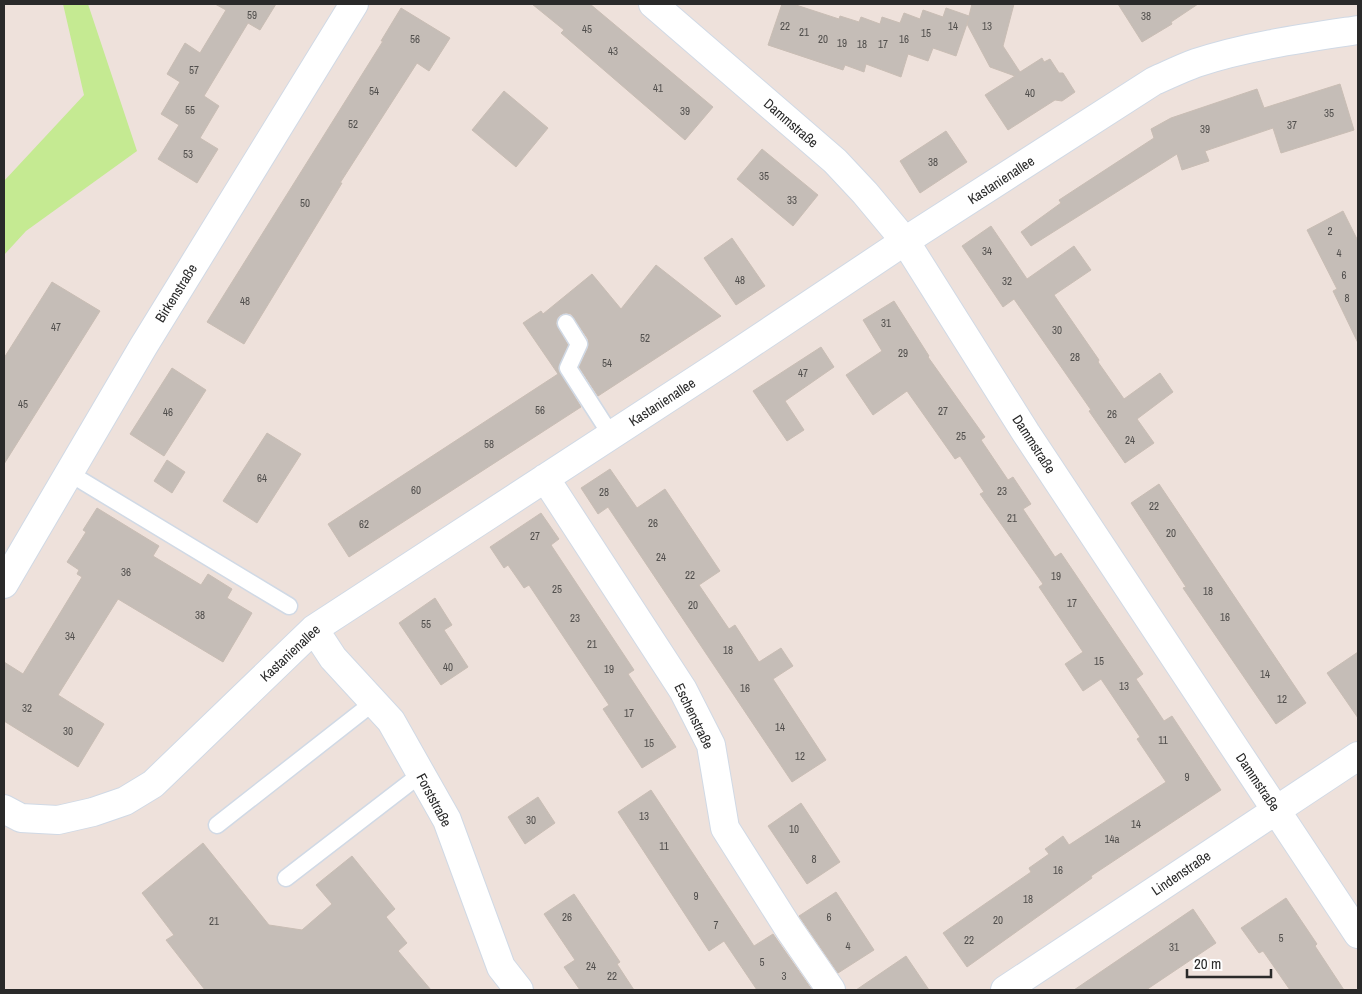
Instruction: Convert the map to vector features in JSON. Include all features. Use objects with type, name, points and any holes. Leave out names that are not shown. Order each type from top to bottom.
[{"type":"street","name":"Birkenstraße","points":[[4,584],[143,347],[354,4]]},
{"type":"street","name":"Dammstraße","points":[[653,4],[835,161],[905,241],[1026,433],[1358,934]]},
{"type":"street","name":"Kastanienallee","points":[[4,809],[22,818],[58,820],[93,812],[125,801],[153,784],[314,629],[905,241],[1154,81],[1197,63],[1247,50],[1358,30]]},
{"type":"street","name":"Eschenstraße","points":[[545,478],[683,690],[711,745],[725,828],[789,929],[831,990]]},
{"type":"street","name":"Forststraße","points":[[314,629],[333,658],[391,721],[447,820],[501,967],[519,990]]},
{"type":"street","name":"Lindenstraße","points":[[1005,990],[1358,756]]},
{"type":"lane","points":[[566,323],[579,344],[568,368],[611,435]]},
{"type":"lane","points":[[69,473],[289,606]]},
{"type":"lane","points":[[217,825],[374,702]]},
{"type":"lane","points":[[286,878],[421,774]]},
{"type":"green space","points":[[63,4],[88,4],[137,151],[26,231],[4,255],[4,181],[84,95]]},
{"type":"building","points":[[215,4],[276,4],[260,30],[248,23],[204,96],[219,106],[200,138],[218,149],[197,183],[158,159],[179,125],[161,114],[180,82],[167,74],[185,43],[200,53],[226,10]]},
{"type":"building","points":[[532,4],[590,4],[713,107],[685,140],[561,33],[564,30]]},
{"type":"building","points":[[782,4],[793,4],[839,19],[840,16],[859,22],[861,17],[880,24],[882,17],[900,23],[904,13],[920,19],[923,10],[943,17],[946,8],[969,16],[972,4],[1014,4],[1003,46],[1020,72],[1042,58],[1044,62],[1050,59],[1059,73],[1063,73],[1075,92],[1062,101],[1055,100],[1008,130],[985,95],[1015,76],[990,67],[967,24],[969,18],[956,56],[933,48],[928,61],[908,54],[901,77],[866,64],[864,72],[845,65],[843,70],[768,45]]},
{"type":"building","points":[[1118,4],[1198,4],[1171,22],[1172,24],[1142,42]]},
{"type":"building","points":[[401,8],[450,38],[429,71],[417,63],[340,183],[342,183],[244,344],[207,322],[383,41],[381,41]]},
{"type":"building","points":[[1340,84],[1354,130],[1281,153],[1273,128],[1205,151],[1209,161],[1182,170],[1177,154],[1031,246],[1021,232],[1061,203],[1059,200],[1154,138],[1151,129],[1171,118],[1257,89],[1264,108]]},
{"type":"building","points":[[504,91],[548,128],[516,167],[472,130]]},
{"type":"building","points":[[946,131],[967,162],[920,193],[900,161]]},
{"type":"building","points":[[762,149],[818,195],[793,226],[737,179]]},
{"type":"building","points":[[1343,211],[1358,241],[1358,343],[1333,291],[1337,289],[1307,230]]},
{"type":"building","points":[[991,226],[1027,279],[1074,246],[1091,270],[1054,295],[1099,360],[1098,362],[1124,399],[1160,373],[1173,392],[1137,419],[1154,443],[1125,463],[1089,411],[1091,410],[1014,299],[1003,307],[962,246]]},
{"type":"building","points":[[732,238],[765,286],[736,305],[704,258]]},
{"type":"building","points":[[656,265],[721,316],[598,396],[579,367],[588,348],[588,339],[571,314],[560,315],[556,324],[568,345],[558,369],[581,407],[349,557],[328,524],[558,374],[523,323],[541,311],[543,314],[592,274],[621,309]]},
{"type":"building","points":[[52,282],[100,311],[4,464],[4,358]]},
{"type":"building","points":[[894,301],[928,357],[985,437],[981,440],[1008,480],[1013,477],[1031,504],[1023,509],[1055,557],[1061,553],[1143,674],[1136,679],[1164,721],[1172,716],[1221,790],[1091,876],[1092,878],[967,967],[943,933],[1031,872],[1029,868],[1049,854],[1045,849],[1063,836],[1069,845],[1166,782],[1137,739],[1140,737],[1101,679],[1083,691],[1065,664],[1083,652],[1039,587],[1043,584],[980,494],[984,492],[960,456],[955,459],[907,391],[873,415],[846,375],[882,351],[863,320]]},
{"type":"building","points":[[821,347],[834,367],[785,401],[804,430],[787,441],[753,391]]},
{"type":"building","points":[[172,368],[206,390],[164,456],[130,434]]},
{"type":"building","points":[[267,433],[301,454],[257,523],[223,501]]},
{"type":"building","points":[[167,460],[185,472],[172,493],[154,481]]},
{"type":"building","points":[[610,469],[637,508],[665,489],[720,571],[699,585],[729,629],[735,625],[759,662],[781,648],[793,666],[773,679],[826,760],[792,782],[608,507],[598,514],[581,488]]},
{"type":"building","points":[[1159,484],[1306,703],[1276,724],[1183,588],[1186,587],[1131,503]]},
{"type":"building","points":[[97,508],[159,546],[153,556],[201,585],[208,574],[232,589],[227,598],[252,613],[223,662],[118,599],[58,695],[104,724],[78,767],[4,721],[4,662],[23,674],[82,577],[77,574],[79,570],[67,562],[86,532],[83,530]]},
{"type":"building","points":[[541,513],[559,539],[551,545],[634,670],[628,674],[676,747],[642,768],[603,709],[609,705],[529,585],[524,588],[508,565],[504,568],[490,547]]},
{"type":"building","points":[[435,598],[452,625],[444,630],[468,667],[441,685],[399,623]]},
{"type":"building","points":[[1358,652],[1358,718],[1327,673]]},
{"type":"building","points":[[651,790],[754,946],[773,934],[812,990],[757,990],[724,941],[709,951],[618,812]]},
{"type":"building","points":[[538,797],[555,823],[525,844],[508,817]]},
{"type":"building","points":[[801,803],[840,862],[807,884],[768,826]]},
{"type":"building","points":[[203,843],[269,925],[302,930],[332,904],[316,885],[352,856],[395,909],[386,917],[407,943],[398,951],[431,990],[205,990],[166,940],[174,935],[142,893]]},
{"type":"building","points":[[836,892],[874,950],[838,973],[799,916]]},
{"type":"building","points":[[574,894],[620,962],[617,964],[634,990],[580,990],[564,967],[575,960],[544,914]]},
{"type":"building","points":[[1286,898],[1317,944],[1315,946],[1344,990],[1290,990],[1263,951],[1259,953],[1241,928]]},
{"type":"building","points":[[1193,909],[1216,943],[1146,990],[1074,990]]},
{"type":"building","points":[[906,956],[929,990],[856,990]]}]
